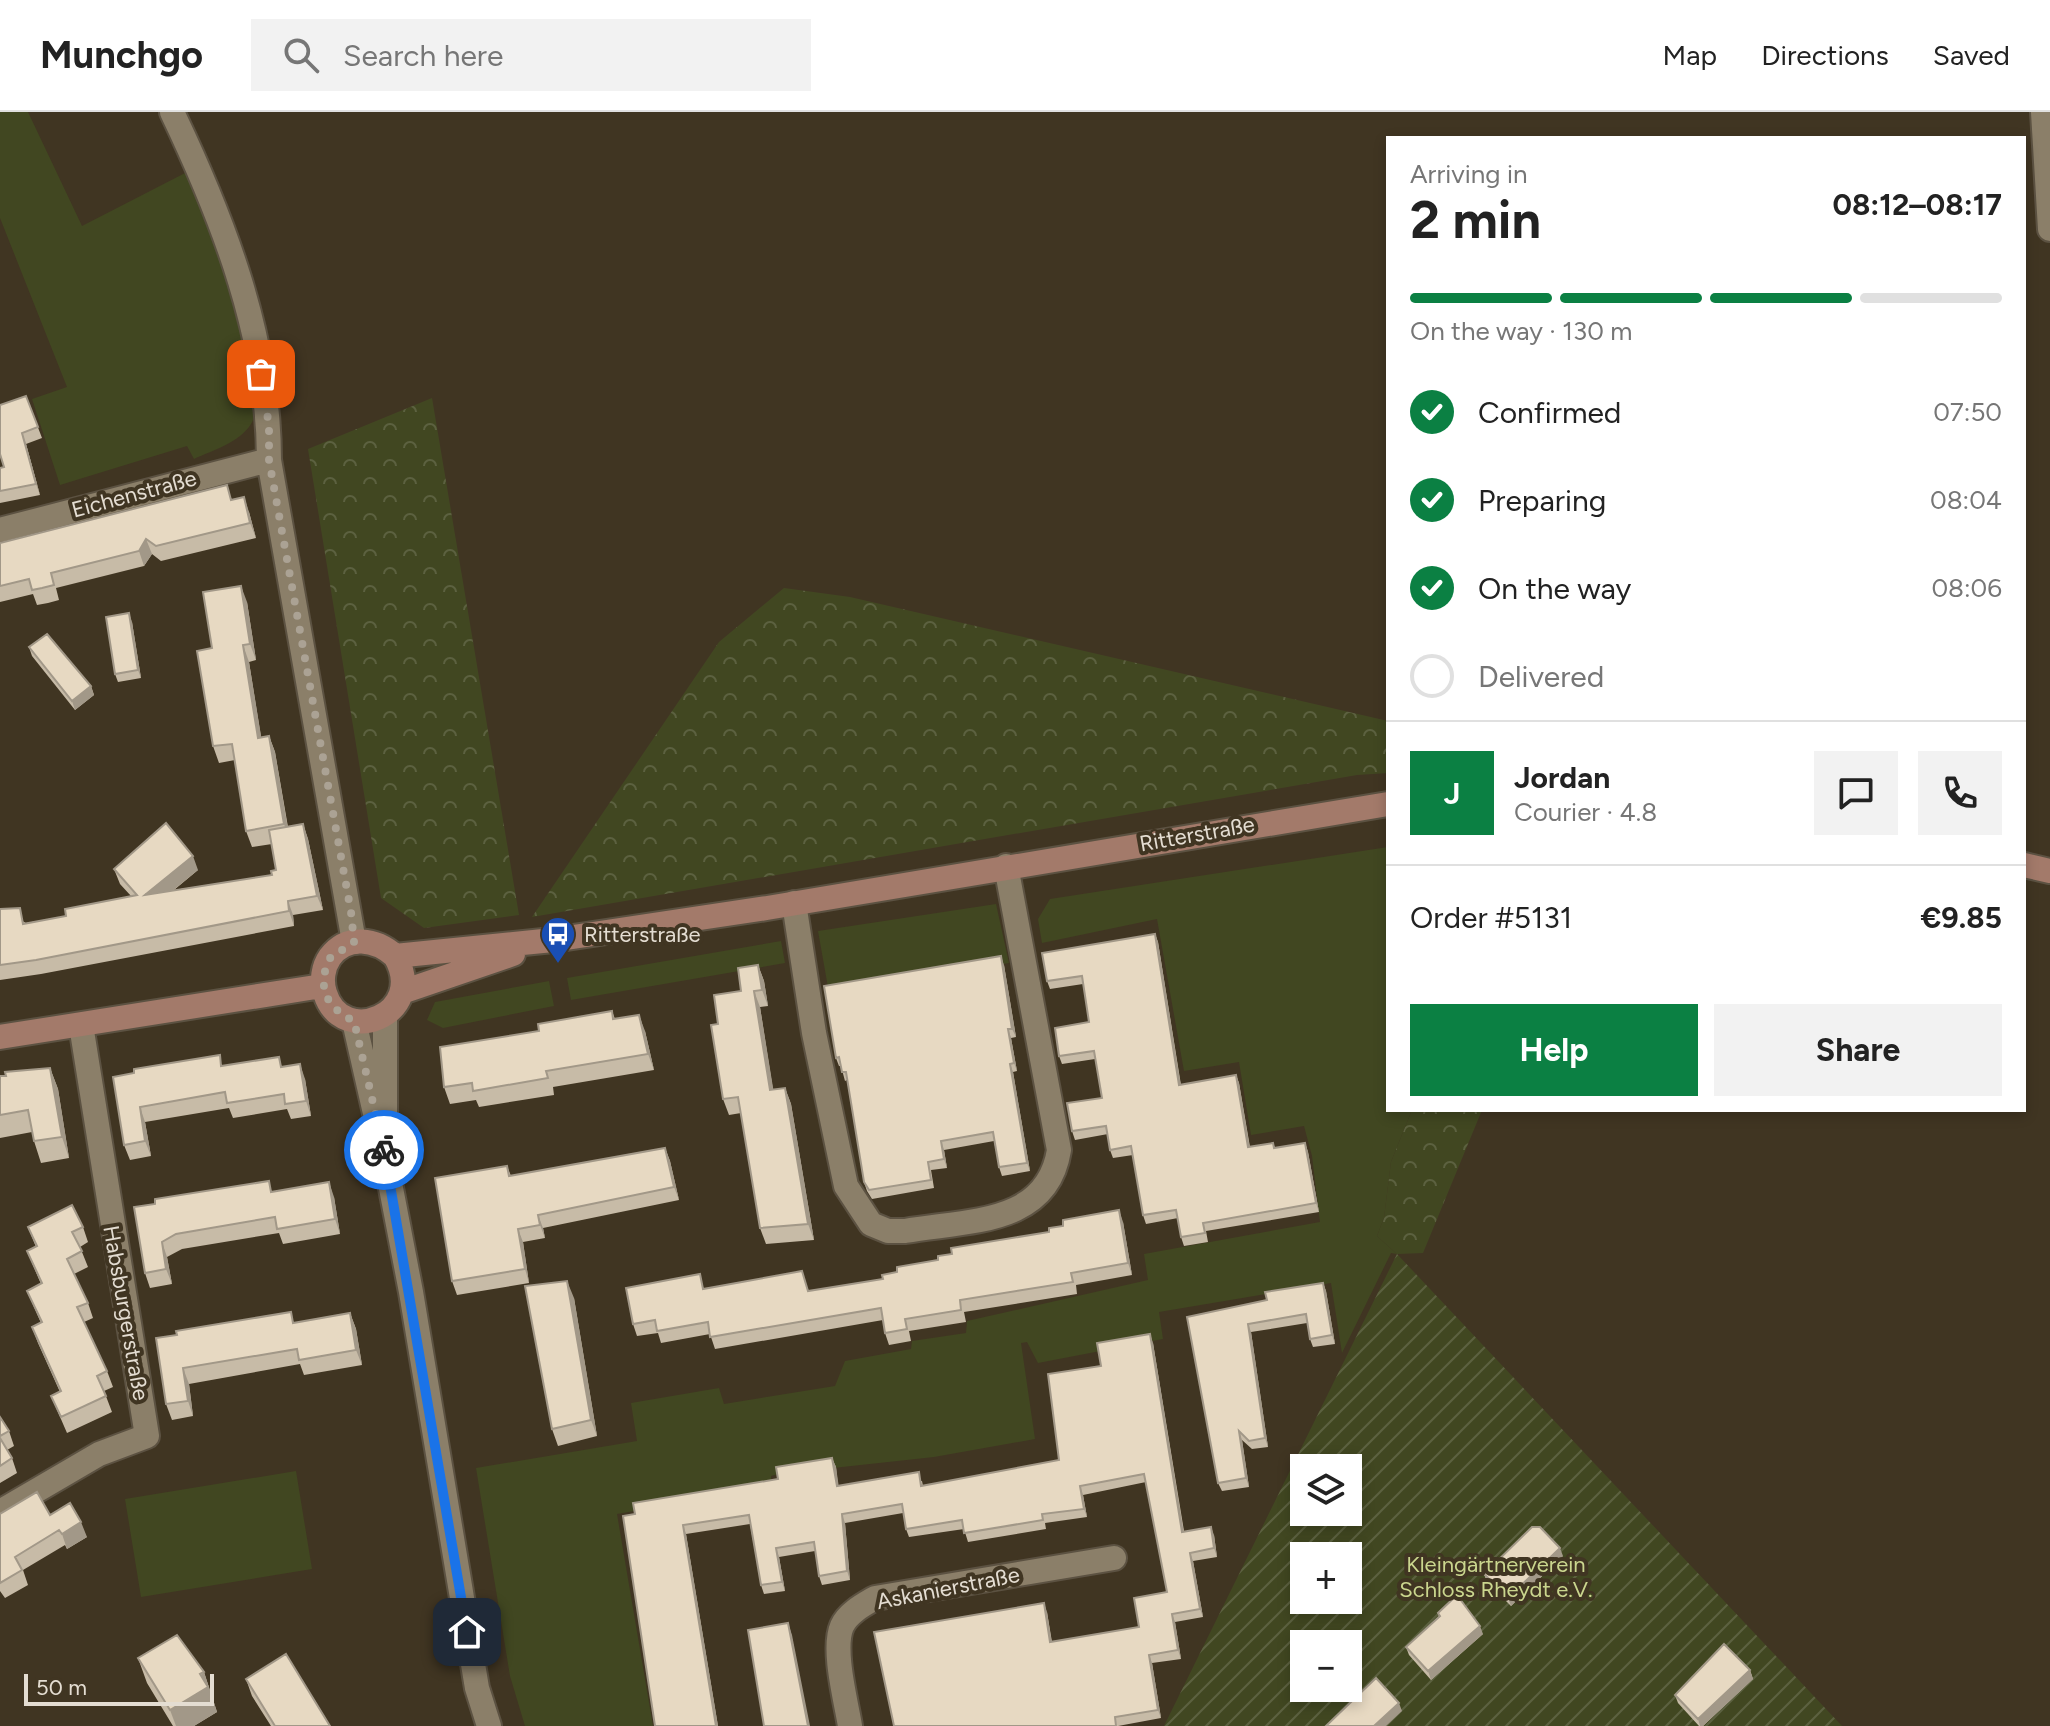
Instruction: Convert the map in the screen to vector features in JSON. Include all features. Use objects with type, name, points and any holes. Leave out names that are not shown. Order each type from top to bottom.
[{"type":"main road","name":"Ritterstraße","points":[[354,942],[376,943],[395,956],[553,940],[1386,804]]},
{"type":"main road","points":[[2026,865],[2050,871]]},
{"type":"main road","name":"Ritterstraße","points":[[402,992],[553,940]]},
{"type":"main road","points":[[354,942],[330,958],[322,986],[333,1008],[354,1021],[371,1021],[385,1016],[396,1006],[402,992],[403,977],[395,956]]},
{"type":"main road","points":[[0,1037],[322,986]]},
{"type":"street","points":[[172,112],[227,240],[252,322],[269,426],[269,460],[354,942]]},
{"type":"street","points":[[2043,112],[2050,229]]},
{"type":"street","name":"Eichenstraße","points":[[0,530],[269,460]]},
{"type":"street","points":[[794,903],[814,1033],[846,1186],[871,1224],[888,1231],[905,1231],[1021,1210],[1051,1181],[1057,1164],[1059,1150],[1006,866]]},
{"type":"street","points":[[385,1016],[385,1157]]},
{"type":"street","points":[[354,1021],[385,1157],[477,1688],[489,1726]]},
{"type":"street","name":"Habsburgerstraße","points":[[0,1512],[99,1454],[147,1436],[81,1025]]},
{"type":"street","name":"Askanierstraße","points":[[850,1726],[839,1647],[842,1627],[855,1610],[875,1598],[1114,1558]]},
{"type":"green space","points":[[0,112],[28,112],[82,226],[189,171],[234,300],[253,376],[255,405],[251,424],[240,436],[194,459],[187,446],[60,485],[32,399],[67,387],[0,218]]},
{"type":"green space","points":[[432,398],[519,915],[424,928],[381,898],[308,449]]},
{"type":"green space","points":[[784,588],[850,597],[1386,721],[1386,773],[1357,775],[532,917],[719,642]]},
{"type":"green space","points":[[1386,847],[1386,1112],[1411,1112],[1391,1162],[1384,1218],[1377,1236],[1397,1254],[1391,1253],[1342,1353],[1331,1283],[1159,1312],[1163,1339],[1038,1363],[1027,1342],[1021,1343],[1035,1439],[934,1457],[778,1474],[771,1476],[772,1487],[617,1514],[653,1726],[525,1726],[510,1676],[476,1468],[637,1441],[631,1403],[719,1388],[724,1404],[835,1386],[845,1361],[911,1349],[912,1341],[966,1333],[967,1321],[1148,1280],[1144,1254],[1320,1222],[1312,1156],[1304,1126],[1251,1135],[1239,1062],[1184,1071],[1157,919],[1042,943],[1038,919],[1050,899]]},
{"type":"green space","points":[[996,904],[1009,963],[829,993],[818,931]]},
{"type":"green space","points":[[781,941],[785,963],[571,1000],[567,978]]},
{"type":"green space","points":[[549,981],[554,1006],[443,1028],[427,1020],[435,1002]]},
{"type":"green space","points":[[1411,1112],[1481,1112],[1423,1253],[1397,1254],[1377,1236],[1384,1218],[1391,1162]]},
{"type":"green space","name":"Kleingärtnerverein Schloss Rheydt e.V.","points":[[1397,1254],[1842,1726],[1164,1726],[1290,1471],[1290,1526],[1362,1526],[1362,1454],[1298,1454]]},
{"type":"green space","points":[[296,1471],[312,1569],[141,1597],[125,1499]]},
{"type":"building","points":[[26,396],[38,427],[22,433],[36,484],[0,491],[0,468],[4,467],[0,454],[0,405]]},
{"type":"building","points":[[227,485],[231,500],[244,497],[250,523],[156,546],[146,539],[139,551],[51,573],[54,585],[32,590],[29,579],[0,586],[0,543]]},
{"type":"building","points":[[241,586],[250,644],[243,645],[258,738],[269,736],[284,824],[246,831],[232,744],[213,746],[197,651],[212,648],[203,592]]},
{"type":"building","points":[[129,613],[138,670],[115,674],[106,617]]},
{"type":"building","points":[[47,634],[91,686],[72,701],[29,647]]},
{"type":"building","points":[[166,823],[193,856],[145,895],[272,875],[271,871],[276,870],[269,830],[303,824],[317,896],[288,901],[289,911],[0,965],[0,909],[20,908],[23,924],[66,916],[65,909],[137,895],[114,869]]},
{"type":"building","points":[[1155,934],[1179,1085],[1236,1075],[1248,1147],[1273,1143],[1274,1148],[1305,1143],[1316,1203],[1203,1223],[1205,1233],[1181,1237],[1176,1210],[1143,1215],[1131,1146],[1110,1150],[1106,1126],[1072,1131],[1067,1103],[1102,1098],[1094,1051],[1059,1056],[1055,1028],[1089,1022],[1082,976],[1047,981],[1042,953]]},
{"type":"building","points":[[1001,956],[1012,1029],[1008,1029],[1014,1063],[1010,1064],[1027,1163],[999,1167],[993,1132],[941,1141],[944,1159],[928,1162],[931,1180],[869,1190],[864,1182],[846,1072],[842,1072],[839,1057],[836,1058],[824,986]]},
{"type":"building","points":[[758,965],[762,990],[754,991],[770,1090],[785,1088],[808,1224],[760,1228],[738,1097],[723,1099],[711,1025],[718,1024],[714,995],[741,991],[738,968]]},
{"type":"building","points":[[612,1011],[613,1019],[639,1015],[648,1054],[546,1071],[548,1078],[473,1091],[472,1083],[444,1087],[440,1047],[539,1031],[538,1024]]},
{"type":"building","points":[[220,1055],[221,1066],[279,1057],[281,1067],[300,1064],[306,1101],[285,1104],[284,1094],[227,1103],[225,1092],[140,1107],[145,1141],[124,1145],[113,1077],[134,1073],[134,1069]]},
{"type":"building","points":[[50,1068],[62,1137],[34,1141],[28,1110],[0,1115],[0,1076],[6,1076],[5,1072]]},
{"type":"building","points":[[665,1148],[674,1187],[538,1215],[540,1225],[518,1229],[525,1269],[452,1281],[435,1178],[507,1166],[509,1176]]},
{"type":"building","points":[[269,1181],[271,1192],[329,1182],[335,1219],[277,1229],[275,1217],[176,1234],[162,1242],[166,1269],[145,1273],[134,1207],[155,1204],[155,1199]]},
{"type":"building","points":[[72,1205],[83,1227],[72,1232],[82,1251],[67,1259],[88,1303],[77,1307],[107,1371],[97,1376],[106,1396],[61,1417],[51,1396],[61,1391],[32,1327],[42,1322],[27,1291],[42,1283],[27,1251],[37,1246],[28,1227]]},
{"type":"building","points":[[1119,1210],[1128,1263],[1071,1273],[1073,1282],[960,1300],[961,1310],[905,1319],[907,1329],[885,1333],[881,1308],[710,1337],[708,1322],[657,1331],[655,1320],[633,1324],[626,1288],[700,1274],[703,1289],[802,1271],[808,1291],[883,1279],[882,1275],[897,1272],[897,1267],[938,1260],[938,1256],[952,1254],[951,1248],[1049,1232],[1049,1228],[1063,1226],[1063,1220]]},
{"type":"building","points":[[567,1281],[591,1420],[552,1429],[525,1286]]},
{"type":"building","points":[[1323,1283],[1332,1335],[1310,1339],[1306,1314],[1248,1324],[1265,1438],[1249,1441],[1239,1431],[1246,1478],[1218,1483],[1187,1317],[1267,1300],[1265,1292]]},
{"type":"building","points":[[291,1312],[293,1323],[350,1313],[356,1350],[299,1360],[297,1349],[183,1368],[188,1401],[166,1404],[156,1338],[177,1335],[176,1331]]},
{"type":"building","points":[[1150,1334],[1182,1532],[1211,1527],[1214,1548],[1190,1553],[1200,1609],[1172,1614],[1178,1650],[1149,1655],[1158,1710],[1115,1717],[1116,1726],[894,1726],[874,1632],[1044,1603],[1050,1642],[1139,1627],[1134,1598],[1167,1592],[1144,1474],[1080,1486],[1084,1509],[1042,1514],[1043,1520],[964,1533],[962,1520],[906,1529],[902,1504],[842,1514],[847,1571],[819,1576],[814,1542],[776,1548],[782,1582],[761,1585],[749,1515],[683,1525],[716,1726],[655,1726],[623,1516],[635,1514],[633,1503],[778,1479],[776,1467],[832,1458],[837,1486],[919,1472],[921,1486],[1059,1460],[1048,1374],[1101,1366],[1097,1343]]},
{"type":"building","points":[[0,1417],[9,1431],[0,1436]]},
{"type":"building","points":[[0,1438],[12,1458],[0,1466]]},
{"type":"building","points":[[37,1492],[50,1515],[70,1503],[81,1522],[62,1534],[59,1530],[15,1557],[22,1570],[0,1583],[0,1514]]},
{"type":"building","points":[[1532,1527],[1540,1527],[1560,1548],[1508,1598],[1484,1574]]},
{"type":"building","points":[[1457,1595],[1480,1626],[1428,1671],[1406,1647],[1440,1616],[1438,1613]]},
{"type":"building","points":[[788,1623],[808,1726],[764,1726],[748,1630]]},
{"type":"building","points":[[177,1635],[204,1672],[200,1674],[208,1687],[170,1710],[138,1658]]},
{"type":"building","points":[[1724,1644],[1750,1670],[1698,1719],[1675,1695]]},
{"type":"building","points":[[286,1654],[330,1726],[275,1726],[246,1679]]},
{"type":"building","points":[[1376,1678],[1399,1703],[1374,1726],[1326,1726],[1351,1702],[1362,1702],[1362,1691]]},
{"type":"way so far","points":[[261,374],[269,426],[269,460],[354,942],[340,948],[330,958],[323,971],[322,986],[327,1002],[339,1014],[354,1021],[384,1150]]},
{"type":"place","name":"Ritterstraße","points":[[558,965]]},
{"type":"route","points":[[384,1150],[414,1310],[467,1632]]}]
